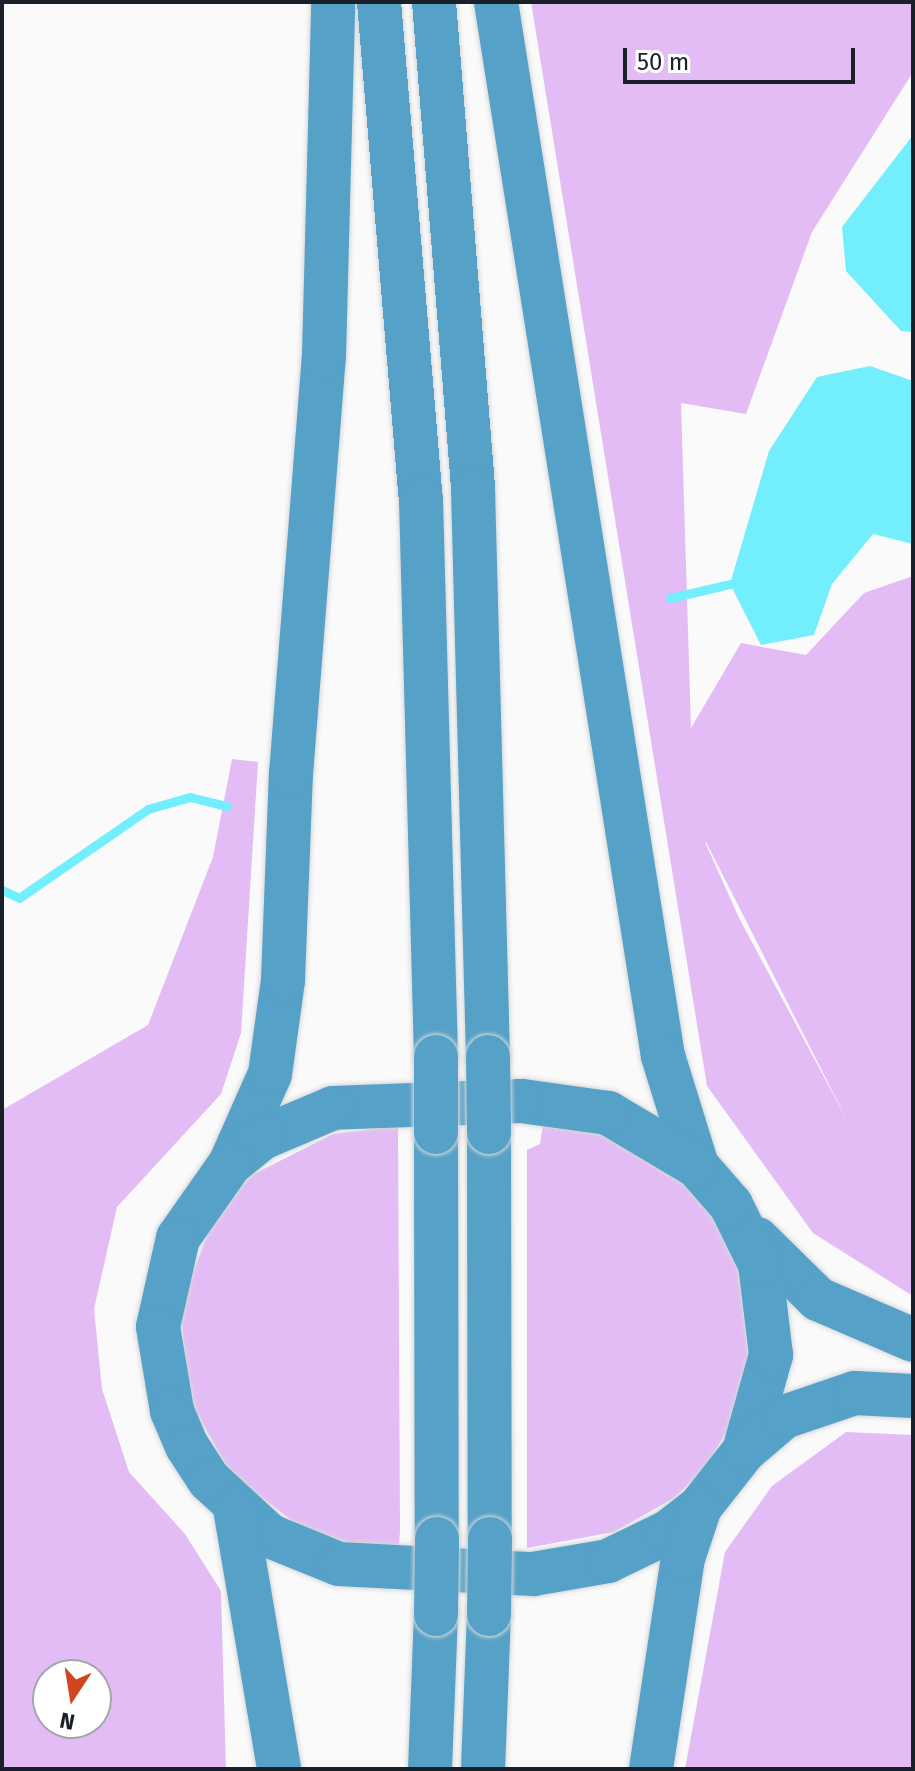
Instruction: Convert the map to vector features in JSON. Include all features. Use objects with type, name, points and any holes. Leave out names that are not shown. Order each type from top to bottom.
[{"type":"highway","points":[[333,2],[324,356],[291,774],[283,980],[270,1074],[230,1164],[178,1238],[158,1327],[172,1411],[209,1480],[235,1508],[282,1542],[350,1567],[533,1574],[634,1550],[700,1507],[744,1451],[784,1417],[829,1399],[871,1391],[913,1396]]},
{"type":"highway","points":[[379,2],[421,499],[436,1057],[437,1539],[430,1769]]},
{"type":"highway","points":[[434,2],[473,489],[489,1132],[490,1539],[483,1769]]},
{"type":"highway","points":[[496,2],[663,1056],[697,1166]]},
{"type":"highway","points":[[230,1164],[262,1138],[333,1108],[521,1101],[608,1113],[697,1166],[811,1293],[874,1328],[913,1340]]},
{"type":"highway","points":[[731,1205],[760,1264],[771,1326],[767,1383],[744,1451]]},
{"type":"highway","points":[[651,1769],[683,1558],[700,1507]]},
{"type":"highway","points":[[235,1508],[279,1769]]},
{"type":"shaded area","points":[[531,2],[913,2],[913,72],[812,232],[746,414],[681,403],[691,728],[741,643],[806,655],[864,593],[913,576],[913,1296],[813,1233],[707,1086]],"holes":[[[706,842],[847,1120],[739,918]]]},
{"type":"shaded area","points":[[232,759],[258,762],[241,1033],[221,1094],[117,1207],[94,1309],[102,1389],[129,1472],[185,1534],[221,1591],[226,1769],[2,1769],[2,1110],[148,1025],[213,857]]},
{"type":"shaded area","points":[[543,1124],[599,1133],[674,1172],[713,1218],[738,1268],[748,1357],[727,1431],[704,1469],[674,1498],[614,1532],[527,1548],[527,1150],[540,1144]]},
{"type":"shaded area","points":[[398,1126],[399,1545],[353,1544],[299,1526],[231,1474],[189,1399],[180,1307],[213,1220],[252,1175],[333,1134]]},
{"type":"shaded area","points":[[846,1432],[913,1435],[913,1769],[685,1769],[725,1552],[772,1486]]},
{"type":"water","points":[[913,135],[913,332],[901,331],[846,271],[842,227]]},
{"type":"water","points":[[870,366],[913,381],[913,544],[873,534],[832,584],[814,635],[761,645],[730,584],[769,451],[817,377]]},
{"type":"waterway","points":[[670,598],[730,584]]},
{"type":"waterway","points":[[2,890],[19,898],[148,809],[190,797],[227,806]]}]
